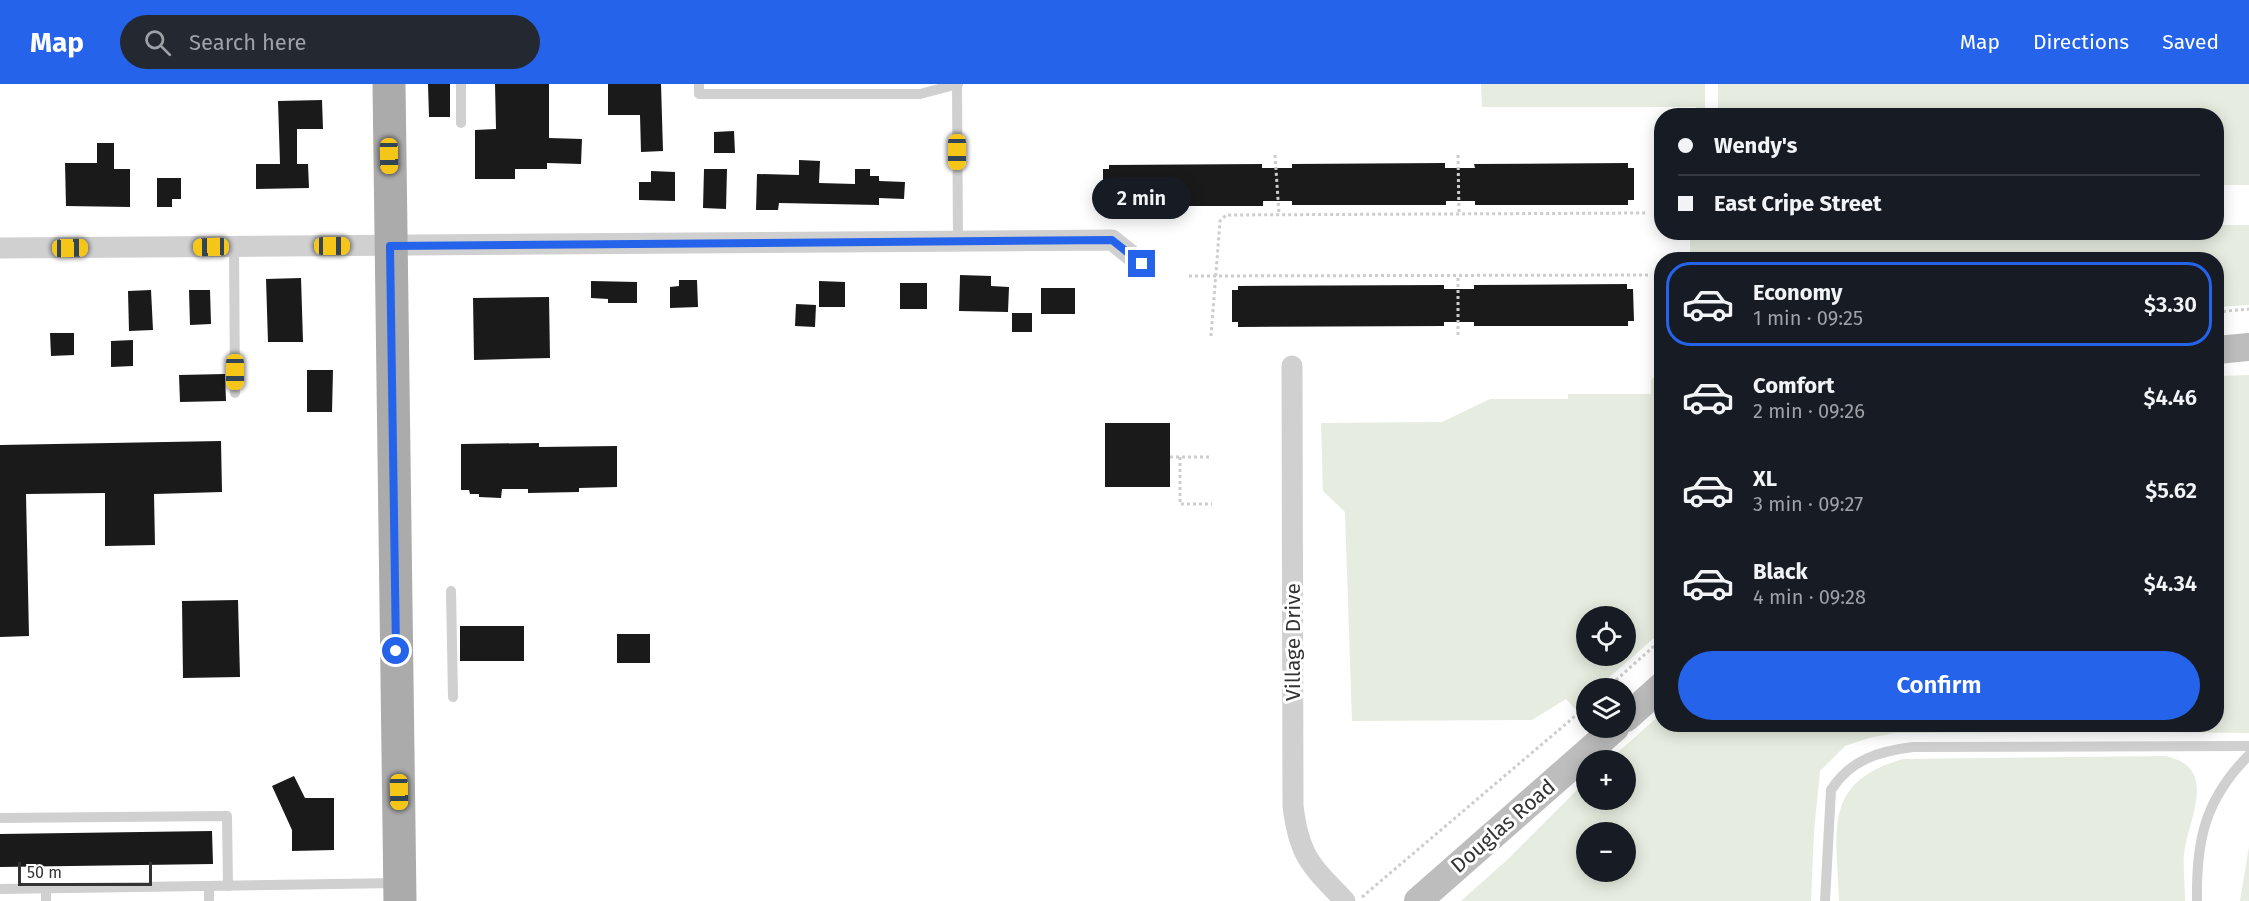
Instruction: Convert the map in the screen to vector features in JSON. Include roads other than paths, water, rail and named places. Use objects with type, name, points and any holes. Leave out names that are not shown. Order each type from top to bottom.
[{"type":"main road","points":[[389,84],[400,892]]},
{"type":"street","points":[[0,248],[1112,240],[1142,264]]},
{"type":"street","points":[[2224,349],[2249,347]]},
{"type":"street","name":"Village Drive","points":[[1292,366],[1293,806],[1296,833],[1303,852],[1313,868],[1345,901]]},
{"type":"street","points":[[1636,709],[1654,693]]},
{"type":"street","name":"Douglas Road","points":[[1418,901],[1604,738]]},
{"type":"lane","points":[[461,84],[461,123]]},
{"type":"lane","points":[[699,84],[699,94],[920,94],[957,84],[958,242]]},
{"type":"lane","points":[[234,246],[235,393]]},
{"type":"lane","points":[[451,591],[453,697]]},
{"type":"lane","points":[[1825,901],[1831,790],[1841,774],[1862,759],[1887,750],[1913,747],[2249,746]]},
{"type":"lane","points":[[2197,901],[2200,837],[2226,781],[2249,755]]},
{"type":"lane","points":[[0,818],[227,816],[228,886]]},
{"type":"lane","points":[[209,886],[209,901]]},
{"type":"lane","points":[[0,889],[228,886],[400,892]]},
{"type":"lane","points":[[46,888],[46,901]]}]
